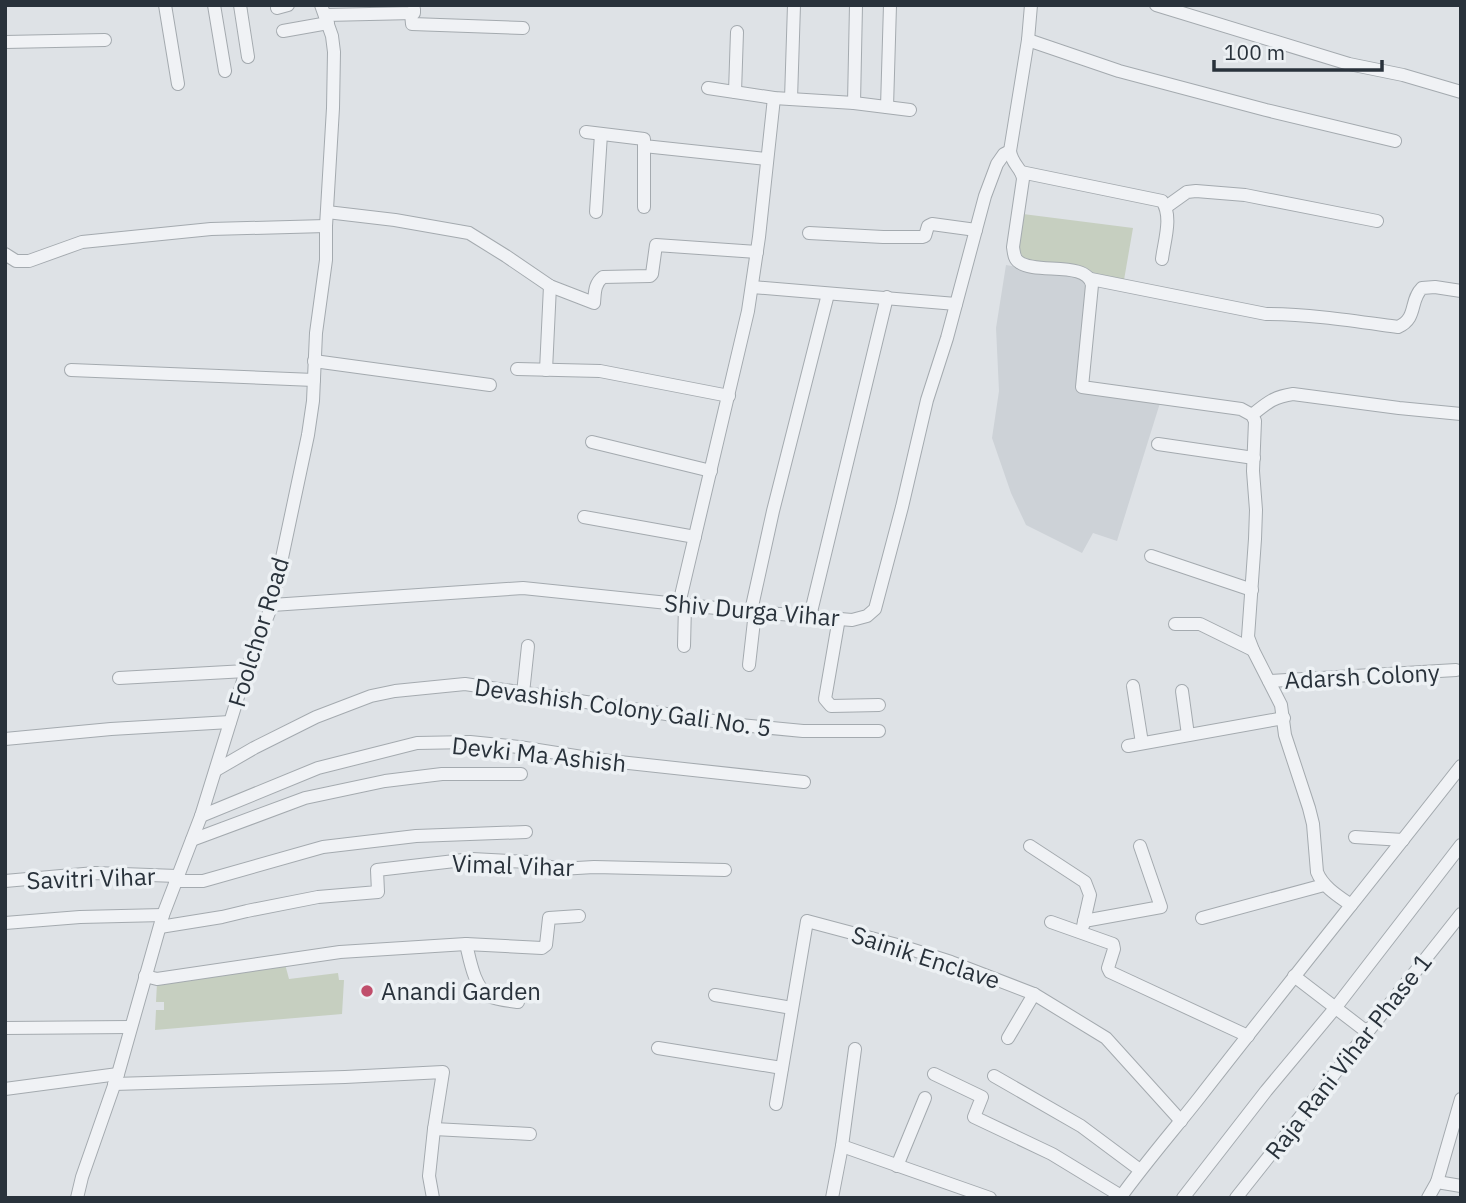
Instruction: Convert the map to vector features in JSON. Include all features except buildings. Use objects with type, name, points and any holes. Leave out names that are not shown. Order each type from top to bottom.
[{"type":"street","points":[[165,5],[178,84]]},
{"type":"street","points":[[214,5],[225,71]]},
{"type":"street","points":[[240,5],[248,57]]},
{"type":"street","points":[[791,99],[794,5]]},
{"type":"street","points":[[854,103],[856,5]]},
{"type":"street","points":[[887,107],[890,5]]},
{"type":"street","points":[[1031,5],[1010,151],[1011,159],[1023,179],[1013,247],[1017,261],[1024,265],[1086,274],[1091,279],[1093,285],[1082,387],[1241,409],[1252,415],[1255,421],[1253,471],[1256,510],[1248,637],[1281,705],[1285,734],[1313,824],[1317,872],[1324,885],[1351,905]]},
{"type":"street","points":[[1156,5],[1349,64],[1403,75],[1461,92]]},
{"type":"street","points":[[283,31],[325,14],[412,9],[412,24],[523,28]]},
{"type":"street","name":"Foolchor Road","points":[[77,1198],[116,1079],[162,921],[201,816],[246,671],[272,605],[308,435],[316,333],[326,260],[331,147],[334,52],[325,14]]},
{"type":"street","points":[[735,92],[737,33]]},
{"type":"street","points":[[5,41],[105,40]]},
{"type":"street","points":[[1028,40],[1119,71],[1395,141]]},
{"type":"street","points":[[708,88],[774,98],[910,110]]},
{"type":"street","points":[[684,646],[682,604],[752,287],[774,98]]},
{"type":"street","points":[[586,132],[644,139],[645,207]]},
{"type":"street","points":[[596,212],[601,134]]},
{"type":"street","points":[[644,146],[767,159]]},
{"type":"street","name":"Shiv Durga Vihar","points":[[272,605],[523,588],[753,612],[852,620],[867,616],[875,609],[927,400],[985,196],[997,164],[1004,154],[1010,151]]},
{"type":"street","points":[[1021,172],[1162,201],[1167,217],[1162,259]]},
{"type":"street","points":[[1166,207],[1187,192],[1196,191],[1245,195],[1377,221]]},
{"type":"street","points":[[5,254],[16,261],[29,261],[82,242],[326,219],[395,219],[468,233],[550,286],[594,303],[595,289],[603,277],[650,276],[656,244],[757,252]]},
{"type":"street","points":[[809,233],[922,237],[932,224],[976,230]]},
{"type":"street","points":[[1091,279],[1266,314],[1398,327],[1406,323],[1411,316],[1415,294],[1422,288],[1461,291]]},
{"type":"street","points":[[546,370],[550,286]]},
{"type":"street","points":[[752,287],[956,304]]},
{"type":"street","points":[[749,665],[753,612],[773,511],[828,294]]},
{"type":"street","points":[[810,616],[887,297]]},
{"type":"street","points":[[314,361],[490,385]]},
{"type":"street","points":[[517,369],[600,371],[729,396]]},
{"type":"street","points":[[71,370],[314,380]]},
{"type":"street","points":[[1252,415],[1268,401],[1293,394],[1461,414]]},
{"type":"street","points":[[592,442],[711,471]]},
{"type":"street","points":[[1158,444],[1254,458]]},
{"type":"street","points":[[584,517],[695,537]]},
{"type":"street","points":[[1151,556],[1252,590]]},
{"type":"street","points":[[839,618],[825,699],[831,706],[879,705]]},
{"type":"street","points":[[1175,624],[1200,624],[1253,650]]},
{"type":"street","points":[[523,693],[528,646]]},
{"type":"street","name":"Adarsh Colony","points":[[1269,681],[1456,670]]},
{"type":"street","points":[[119,678],[246,671]]},
{"type":"street","name":"Devashish Colony Gali No. 5","points":[[216,771],[254,748],[316,717],[371,696],[466,684],[740,725],[803,731],[880,731]]},
{"type":"street","points":[[1133,686],[1142,743]]},
{"type":"street","points":[[1182,691],[1188,735]]},
{"type":"street","points":[[1128,746],[1284,719]]},
{"type":"street","points":[[5,739],[230,722]]},
{"type":"street","name":"Devki Ma Ashish","points":[[201,816],[318,768],[417,743],[470,742],[601,760],[804,782]]},
{"type":"street","points":[[933,1074],[982,1097],[974,1117],[1052,1154],[1120,1197],[1461,766]]},
{"type":"street","points":[[192,840],[305,798],[385,781],[442,774],[521,774]]},
{"type":"street","name":"Savitri Vihar","points":[[5,881],[95,873],[203,881],[323,847],[416,836],[526,832]]},
{"type":"street","points":[[1355,837],[1403,840]]},
{"type":"street","points":[[1183,1198],[1461,845]]},
{"type":"street","points":[[1030,846],[1085,883],[1090,895],[1083,927]]},
{"type":"street","points":[[1083,927],[1161,908],[1140,846]]},
{"type":"street","name":"Vimal Vihar","points":[[162,921],[222,917],[317,897],[378,892],[377,870],[472,859],[529,862],[560,869],[594,867],[725,870]]},
{"type":"street","points":[[1202,918],[1324,885]]},
{"type":"street","name":"Raja Rani Vihar Phase 1","points":[[1236,1198],[1461,914]]},
{"type":"street","points":[[145,976],[157,979],[340,952],[466,944],[542,948],[546,945],[549,918],[579,916]]},
{"type":"street","points":[[5,923],[80,917],[162,921]]},
{"type":"street","name":"Sainik Enclave","points":[[776,1104],[807,921],[951,961],[1034,994],[1106,1038],[1181,1121]]},
{"type":"street","points":[[1051,922],[1083,927],[1113,944],[1108,968],[1110,972],[1248,1035]]},
{"type":"street","points":[[466,944],[479,983],[488,995],[518,1002]]},
{"type":"street","points":[[1294,976],[1367,1032]]},
{"type":"street","points":[[1008,1038],[1034,994]]},
{"type":"street","points":[[715,995],[792,1008]]},
{"type":"street","points":[[5,1028],[130,1027]]},
{"type":"street","points":[[658,1048],[782,1068]]},
{"type":"street","points":[[832,1198],[855,1049]]},
{"type":"street","points":[[5,1089],[116,1079],[345,1077],[443,1072],[429,1176],[433,1198]]},
{"type":"street","points":[[995,1076],[1081,1126],[1140,1170]]},
{"type":"street","points":[[897,1166],[925,1098]]},
{"type":"street","points":[[1429,1198],[1437,1182],[1461,1099]]},
{"type":"street","points":[[434,1129],[530,1134]]},
{"type":"street","points":[[842,1146],[990,1198]]},
{"type":"street","points":[[1437,1182],[1461,1186]]},
{"type":"shaded area","points":[[1006,265],[1081,278],[1088,286],[1078,392],[1160,403],[1117,541],[1093,533],[1082,553],[1026,525],[1011,493],[992,438],[999,391],[996,328]]},
{"type":"green space","points":[[1023,214],[1133,228],[1124,280],[1100,277],[1085,267],[1024,260],[1018,247]]},
{"type":"green space","points":[[285,964],[289,979],[338,973],[339,980],[344,980],[342,1014],[155,1030],[156,1010],[164,1010],[164,1002],[156,1002],[157,983]]},
{"type":"place","name":"Anandi Garden","points":[[367,991]]}]
